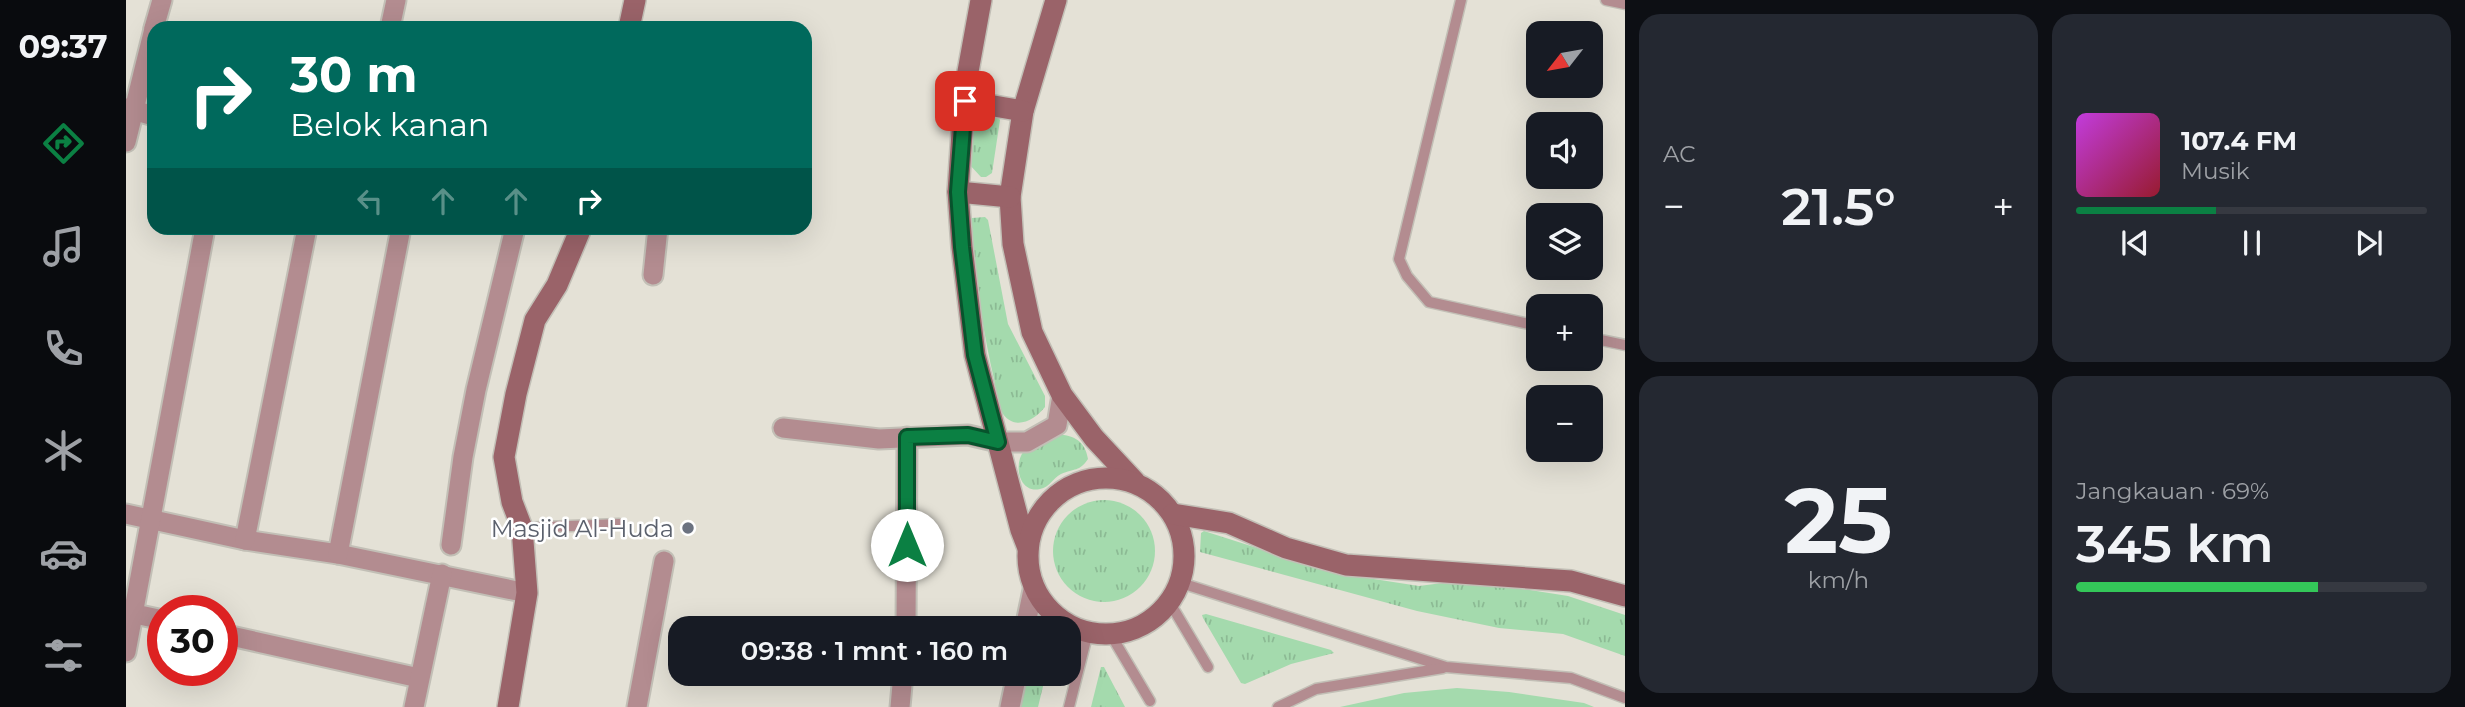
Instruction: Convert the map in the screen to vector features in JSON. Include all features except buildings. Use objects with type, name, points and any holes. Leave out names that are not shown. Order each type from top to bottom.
[{"type":"street","points":[[156,21],[162,0]]},
{"type":"street","points":[[392,21],[396,0]]},
{"type":"street","points":[[630,21],[635,0]]},
{"type":"street","points":[[981,0],[965,88],[958,192],[962,247],[975,355],[1028,548]]},
{"type":"street","points":[[1056,0],[1023,111],[1010,197],[1013,244],[1032,332],[1062,395],[1094,438],[1135,482],[1158,496],[1173,514],[1183,536],[1185,559],[1181,583],[1170,603],[1154,619],[1133,630],[1111,635],[1088,632],[1064,622],[1046,606],[1034,585],[1028,567],[1028,548],[1036,519],[1054,496],[1079,481],[1109,476],[1135,482]]},
{"type":"street","points":[[126,142],[129,109],[147,51]]},
{"type":"street","points":[[965,101],[1023,111]]},
{"type":"street","points":[[129,109],[147,114]]},
{"type":"street","points":[[958,192],[1010,197]]},
{"type":"street","points":[[126,652],[130,613],[152,518],[204,235]]},
{"type":"street","points":[[245,540],[306,235]]},
{"type":"street","points":[[338,554],[400,235]]},
{"type":"street","points":[[451,545],[463,457],[514,235]]},
{"type":"street","points":[[508,707],[527,593],[522,528],[512,502],[504,457],[516,394],[535,320],[557,285],[578,235]]},
{"type":"street","points":[[653,275],[658,235]]},
{"type":"street","points":[[783,428],[879,439],[968,435],[998,442],[1027,442],[1057,425],[1062,395]]},
{"type":"street","points":[[906,616],[907,437]]},
{"type":"street","points":[[126,514],[245,540],[338,554],[527,593]]},
{"type":"street","points":[[1173,514],[1229,523],[1286,548],[1346,565],[1572,581],[1625,596]]},
{"type":"street","points":[[637,707],[664,561]]},
{"type":"street","points":[[414,707],[442,574]]},
{"type":"street","points":[[1028,616],[1034,585]]},
{"type":"street","points":[[238,638],[419,678]]},
{"type":"street","points":[[900,707],[902,686]]},
{"type":"street","points":[[1010,707],[1014,686]]},
{"type":"lane","points":[[1461,0],[1399,259],[1407,276],[1429,302],[1526,323]]},
{"type":"lane","points":[[1606,0],[1625,4]]},
{"type":"lane","points":[[1603,340],[1625,345]]},
{"type":"lane","points":[[522,528],[619,524]]},
{"type":"lane","points":[[1181,583],[1446,667],[1571,678],[1625,698]]},
{"type":"lane","points":[[1170,603],[1208,667]]},
{"type":"lane","points":[[1069,707],[1088,632]]},
{"type":"lane","points":[[1111,635],[1150,701]]},
{"type":"lane","points":[[1278,707],[1315,689],[1446,667]]},
{"type":"green space","points":[[971,112],[996,113],[1000,120],[992,173],[986,177],[981,177],[968,163]]},
{"type":"green space","points":[[985,217],[988,220],[1008,324],[1045,396],[1045,407],[1023,422],[1017,423],[1006,417],[997,400],[967,222],[972,218]]},
{"type":"green space","points":[[1058,434],[1078,440],[1088,459],[1079,468],[1061,474],[1043,488],[1027,487],[1019,470],[1024,451]]},
{"type":"green space","points":[[1104,500],[1124,504],[1140,515],[1151,531],[1155,551],[1151,571],[1140,587],[1124,598],[1104,602],[1084,598],[1068,587],[1057,571],[1053,551],[1057,531],[1068,515],[1084,504]]},
{"type":"green space","points":[[1204,531],[1335,573],[1419,586],[1450,582],[1568,596],[1625,615],[1625,656],[1563,634],[1499,628],[1417,611],[1200,552],[1201,533]]},
{"type":"green space","points":[[1202,615],[1334,653],[1291,664],[1245,684],[1241,683],[1203,618]]},
{"type":"green space","points":[[1101,667],[1104,667],[1125,707],[1091,707]]},
{"type":"green space","points":[[1021,686],[1043,686],[1038,707],[1018,707]]},
{"type":"green space","points":[[1457,688],[1509,692],[1584,703],[1594,707],[1340,707],[1404,693]]},
{"type":"place","name":"Masjid Al-Huda","points":[[688,528]]},
{"type":"route","points":[[907,545],[907,437],[968,435],[998,442],[975,355],[962,247],[958,192],[965,101]]}]
